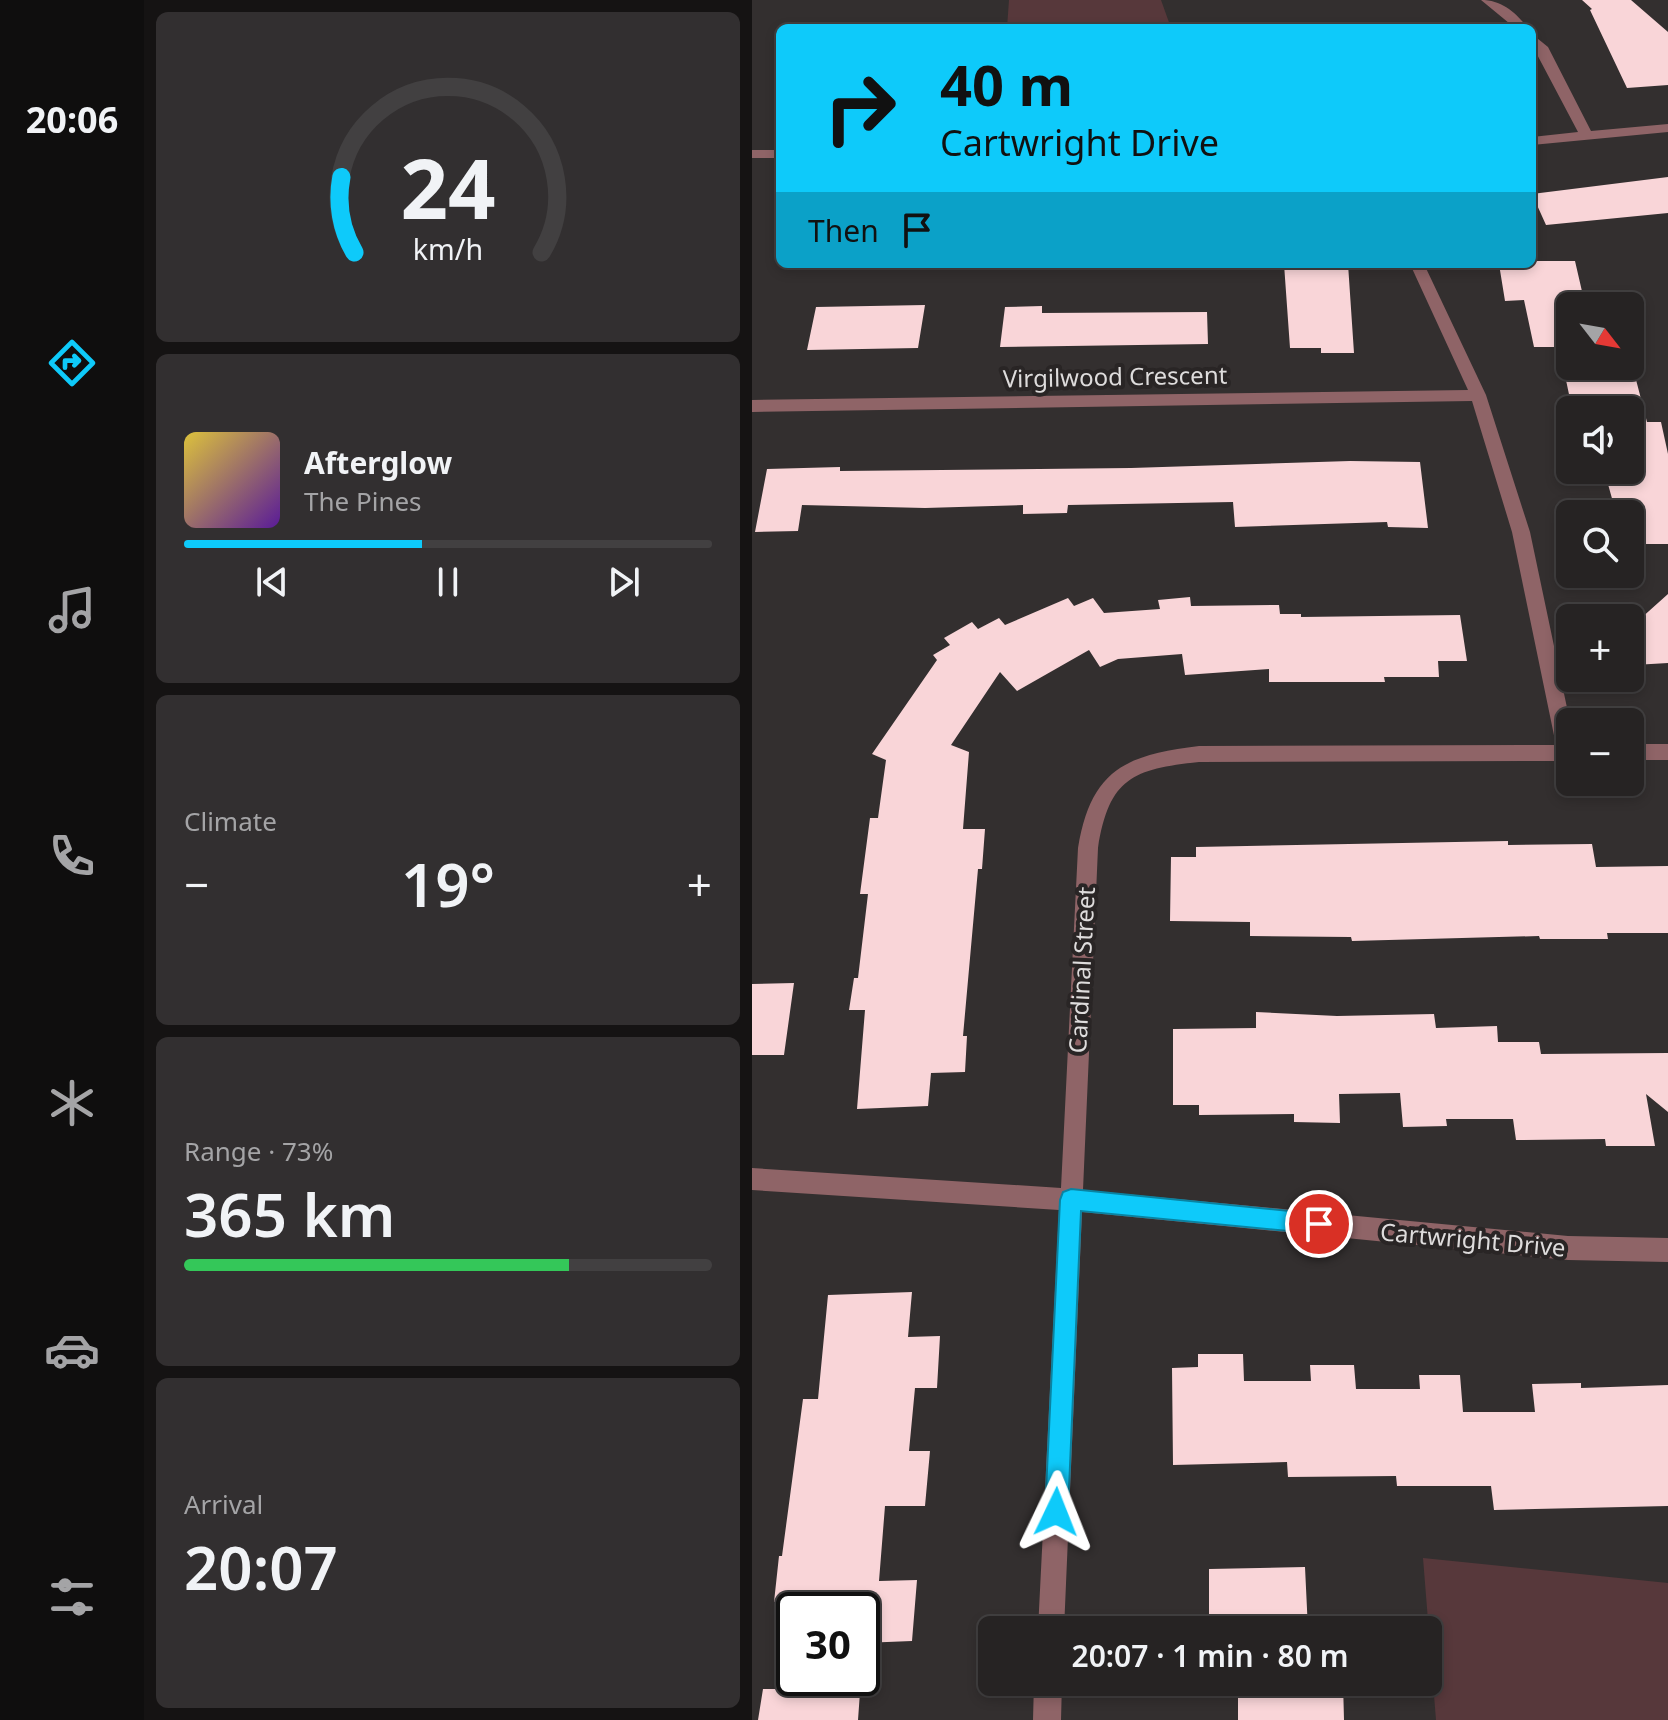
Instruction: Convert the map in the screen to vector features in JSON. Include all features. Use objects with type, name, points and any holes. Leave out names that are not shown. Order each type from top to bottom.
[{"type":"street","points":[[1487,0],[1518,24]]},
{"type":"street","points":[[1536,44],[1548,60],[1587,136]]},
{"type":"street","points":[[1536,141],[1668,128]]},
{"type":"street","points":[[752,154],[776,154]]},
{"type":"street","points":[[1419,268],[1478,395],[1521,532],[1558,708]]},
{"type":"street","name":"Virgilwood Crescent","points":[[752,406],[1478,395]]},
{"type":"street","points":[[1644,752],[1668,752]]},
{"type":"street","name":"Cardinal Street","points":[[1052,1616],[1088,848],[1090,820],[1105,788],[1129,767],[1158,757],[1199,754],[1556,753]]},
{"type":"street","name":"Cartwright Drive","points":[[752,1179],[1071,1200],[1568,1248],[1668,1250]]},
{"type":"street","points":[[1047,1720],[1048,1696]]},
{"type":"shaded area","points":[[1009,0],[1161,0],[1170,24],[1007,24]]},
{"type":"shaded area","points":[[1423,1558],[1668,1583],[1668,1720],[1436,1720],[1434,1696],[1442,1696],[1442,1616],[1428,1616]]},
{"type":"building","points":[[1582,0],[1631,0],[1668,32],[1668,85],[1627,88],[1592,9]]},
{"type":"building","points":[[1668,177],[1668,213],[1546,225],[1536,203],[1536,194]]},
{"type":"building","points":[[1536,261],[1575,261],[1582,292],[1556,292],[1556,347],[1534,347],[1524,300],[1505,301],[1500,268],[1536,268]]},
{"type":"building","points":[[1284,268],[1348,268],[1354,353],[1321,353],[1321,348],[1290,348]]},
{"type":"building","points":[[925,305],[918,348],[807,350],[816,307]]},
{"type":"building","points":[[1042,306],[1042,313],[1207,312],[1208,344],[1000,347],[1005,307]]},
{"type":"building","points":[[1566,380],[1636,380],[1640,396],[1569,396]]},
{"type":"building","points":[[1644,410],[1647,422],[1661,422],[1668,454],[1668,544],[1644,544],[1644,500],[1612,500],[1608,484],[1644,484]]},
{"type":"building","points":[[1350,461],[1420,462],[1428,528],[1388,527],[1387,522],[1235,527],[1233,502],[1068,505],[1067,513],[1023,514],[1023,505],[925,508],[802,505],[798,531],[755,532],[767,469],[1131,468]]},
{"type":"building","points":[[1668,594],[1668,663],[1644,664],[1644,615]]},
{"type":"building","points":[[1190,597],[1191,606],[1279,605],[1280,614],[1301,614],[1301,617],[1460,615],[1467,661],[1438,661],[1439,677],[1384,677],[1385,682],[1269,682],[1269,669],[1185,675],[1182,654],[1118,659],[1100,667],[1089,650],[1017,691],[1000,672],[951,745],[969,752],[963,829],[985,829],[982,869],[978,869],[963,1036],[967,1036],[965,1072],[931,1073],[928,1106],[857,1109],[865,1010],[849,1010],[854,978],[858,978],[868,894],[860,894],[870,818],[878,818],[886,760],[872,754],[937,660],[933,655],[950,645],[944,638],[972,622],[978,629],[999,618],[1005,625],[1068,598],[1074,606],[1093,598],[1104,613],[1160,609],[1158,600]]},
{"type":"building","points":[[1508,841],[1508,845],[1592,844],[1596,867],[1668,866],[1668,933],[1607,933],[1608,939],[1540,939],[1539,936],[1352,941],[1351,937],[1250,936],[1250,922],[1170,921],[1171,857],[1196,857],[1196,847]]},
{"type":"building","points":[[794,983],[784,1055],[752,1055],[752,984]]},
{"type":"building","points":[[1256,1012],[1337,1016],[1434,1014],[1436,1028],[1497,1026],[1498,1042],[1539,1042],[1541,1054],[1668,1053],[1668,1112],[1646,1094],[1655,1146],[1606,1146],[1605,1139],[1516,1140],[1513,1119],[1446,1119],[1447,1126],[1403,1127],[1400,1093],[1339,1094],[1340,1123],[1294,1122],[1294,1114],[1199,1115],[1199,1105],[1173,1105],[1173,1029],[1256,1028]]},
{"type":"building","points":[[912,1292],[908,1337],[940,1336],[937,1388],[915,1388],[909,1451],[930,1451],[925,1506],[885,1506],[879,1581],[917,1580],[912,1641],[880,1642],[880,1592],[776,1592],[774,1602],[803,1399],[818,1399],[828,1295]]},
{"type":"building","points":[[1198,1354],[1243,1354],[1244,1381],[1311,1381],[1310,1365],[1354,1365],[1356,1389],[1420,1389],[1419,1375],[1460,1375],[1463,1412],[1535,1412],[1532,1384],[1581,1383],[1581,1388],[1668,1385],[1668,1506],[1494,1510],[1491,1486],[1397,1486],[1396,1476],[1288,1477],[1287,1462],[1173,1465],[1172,1368],[1198,1367]]},
{"type":"building","points":[[1305,1567],[1307,1616],[1209,1616],[1209,1569]]},
{"type":"building","points":[[763,1689],[776,1689],[776,1696],[860,1696],[858,1720],[758,1720]]},
{"type":"building","points":[[1238,1696],[1343,1696],[1344,1720],[1238,1720]]},
{"type":"route","points":[[1056,1512],[1071,1200],[1319,1224]]}]
